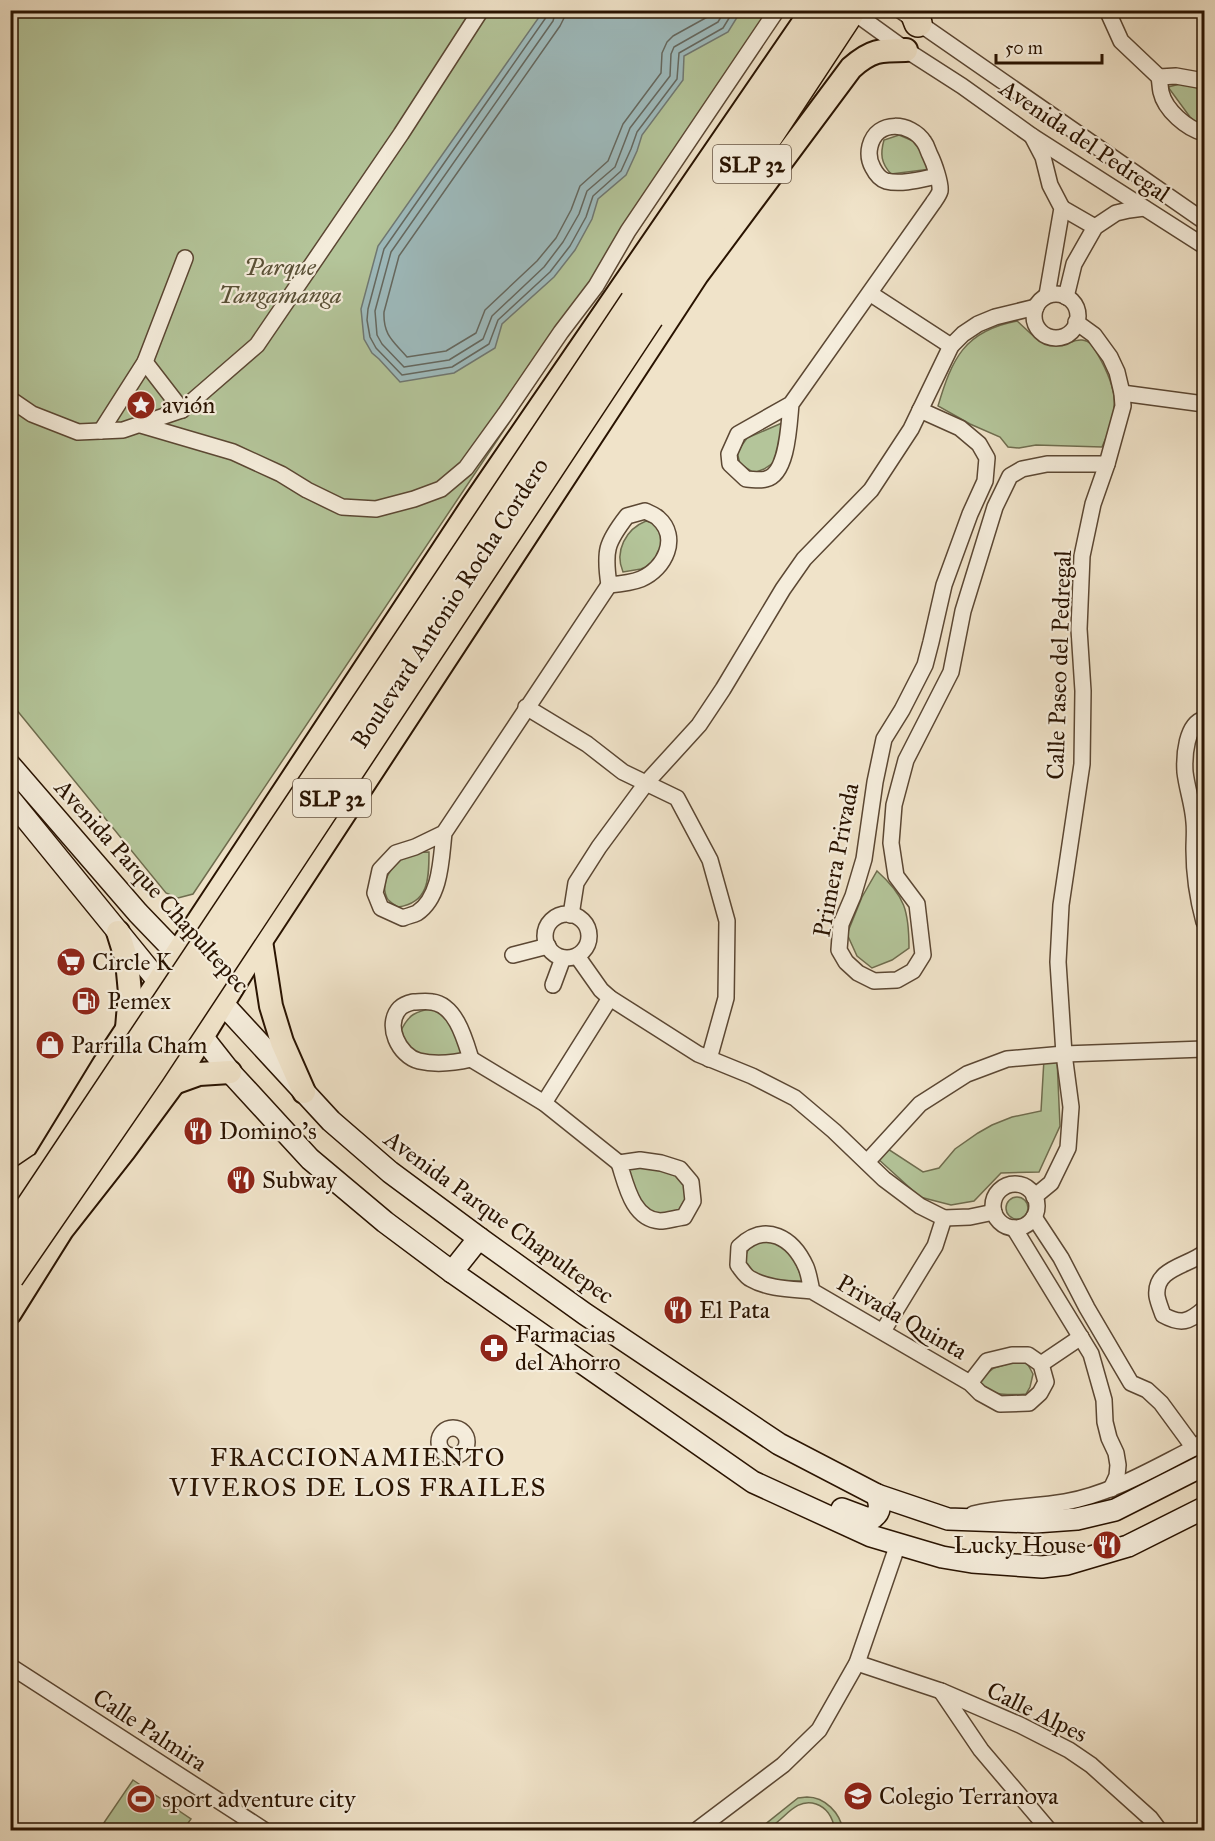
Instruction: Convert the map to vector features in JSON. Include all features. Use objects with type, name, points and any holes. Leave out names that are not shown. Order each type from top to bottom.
[{"type":"highway","name":"SLP 32","points":[[10,1277],[151,1072],[642,309],[732,193],[845,11]]},
{"type":"highway","name":"SLP 32","points":[[10,1238],[845,11]]},
{"type":"highway","points":[[697,275],[732,193]]},
{"type":"highway","points":[[10,1188],[41,1167]]},
{"type":"highway","points":[[10,1238],[62,1230]]},
{"type":"main road","name":"Boulevard Antonio Rocha Cordero","points":[[10,1207],[41,1167],[104,1064],[472,506],[812,10]]},
{"type":"main road","name":"Boulevard Antonio Rocha Cordero","points":[[10,1313],[62,1230],[174,1083],[261,941],[697,275],[851,68],[865,56],[884,50],[906,50]]},
{"type":"main road","name":"Avenida Parque Chapultepec","points":[[10,765],[138,913],[331,1121],[390,1172],[479,1238],[595,1320],[779,1444],[877,1494],[948,1519],[1035,1522],[1077,1519],[1115,1510],[1201,1451]]},
{"type":"main road","name":"Avenida Parque Chapultepec","points":[[10,799],[159,981],[230,1072],[310,1159],[385,1222],[452,1272],[753,1482],[871,1536],[942,1557],[972,1562],[1042,1567],[1067,1564],[1128,1546],[1204,1508]]},
{"type":"main road","points":[[214,897],[212,911],[214,923],[224,934],[232,940],[247,943],[261,941],[271,1006],[282,1042],[304,1092]]},
{"type":"main road","points":[[118,932],[127,961],[130,993],[127,1029]]},
{"type":"main road","points":[[104,1064],[140,1028],[150,1024],[162,1025],[169,1031],[175,1044],[175,1056],[158,1103]]},
{"type":"main road","points":[[174,1083],[199,1074],[230,1072]]},
{"type":"main road","points":[[452,1272],[479,1238]]},
{"type":"main road","points":[[753,1482],[785,1486],[871,1519],[879,1511],[877,1494]]},
{"type":"street","points":[[10,399],[32,414],[78,432],[123,430],[182,410],[257,345],[401,134],[481,10]]},
{"type":"street","points":[[141,425],[233,453],[280,474],[342,507],[376,509],[441,489],[466,468],[596,286],[628,231],[777,10]]},
{"type":"street","points":[[1107,10],[1121,41],[1160,77],[1161,94],[1168,109],[1193,130],[1204,133]]},
{"type":"street","name":"Avenida del Pedregal","points":[[845,11],[962,86],[1032,136],[1204,246]]},
{"type":"street","name":"Avenida del Pedregal","points":[[910,15],[1204,221]]},
{"type":"street","points":[[962,86],[977,64]]},
{"type":"street","points":[[1160,77],[1176,76],[1204,81]]},
{"type":"street","points":[[791,404],[784,458],[776,473],[767,479],[746,479],[730,464],[729,454],[738,434],[791,404],[871,294],[940,190],[937,176],[932,160],[924,141],[911,130],[891,126],[877,132],[872,140],[869,153],[870,162],[879,176],[886,180],[899,182],[937,176]]},
{"type":"street","points":[[1032,136],[1043,157],[1050,185],[1062,208],[1095,227]]},
{"type":"street","points":[[1047,296],[1062,208]]},
{"type":"street","points":[[1066,297],[1074,264],[1095,227],[1116,213],[1144,208]]},
{"type":"street","points":[[1054,257],[1074,264]]},
{"type":"street","points":[[101,431],[145,362],[185,258]]},
{"type":"street","points":[[871,294],[951,346]]},
{"type":"street","points":[[1057,294],[1066,297],[1076,308],[1076,322],[1068,334],[1055,338],[1048,336],[1037,327],[1034,314],[1036,307],[1042,298],[1047,296],[1057,294]]},
{"type":"street","points":[[571,915],[576,883],[599,847],[647,782],[699,725],[804,559],[871,490],[911,429],[951,346],[978,324],[995,317],[1036,307]]},
{"type":"street","name":"Calle Paseo del Pedregal","points":[[1034,1197],[1051,1183],[1068,1148],[1071,1107],[1064,1054],[1058,962],[1061,905],[1082,764],[1083,691],[1079,629],[1082,556],[1093,504],[1121,418],[1122,393],[1117,372],[1110,357],[1094,335],[1076,322]]},
{"type":"street","points":[[145,362],[182,410]]},
{"type":"street","points":[[1122,393],[1204,404]]},
{"type":"street","name":"Primera Privada","points":[[920,410],[960,428],[979,444],[987,458],[985,480],[944,585],[925,665],[884,739],[874,782],[864,859],[842,924],[839,950],[846,962],[858,973],[874,981],[897,980],[913,971],[923,955],[917,904],[896,876],[891,843],[894,805],[906,760],[951,672],[963,611],[995,507],[1010,476],[1022,469],[1047,464],[1107,464]]},
{"type":"street","points":[[444,833],[396,853],[380,870],[375,893],[381,908],[403,918],[416,914],[430,900],[439,873],[444,833],[609,585],[606,563],[608,543],[627,516],[645,511],[658,518],[669,535],[662,565],[643,578],[624,584],[609,585]]},
{"type":"street","points":[[526,707],[587,744],[623,772],[677,798],[710,860],[727,921],[726,998],[709,1059]]},
{"type":"street","points":[[1204,720],[1201,720],[1192,730],[1186,750],[1185,771],[1194,822],[1194,851],[1200,908],[1204,922]]},
{"type":"street","points":[[1194,822],[1204,805]]},
{"type":"street","points":[[553,985],[570,957],[586,946],[589,933],[583,921],[571,915],[565,914],[552,920],[546,932],[548,946],[557,956],[570,957],[610,998],[698,1054],[752,1076],[795,1098],[834,1131],[884,1179],[921,1206],[945,1218],[970,1217],[994,1212]]},
{"type":"street","points":[[513,955],[548,946]]},
{"type":"street","points":[[544,1103],[610,998]]},
{"type":"street","points":[[471,1059],[454,1063],[435,1063],[417,1061],[402,1052],[393,1033],[395,1017],[401,1007],[413,1002],[435,1002],[451,1013],[463,1032],[471,1059],[544,1103],[619,1163],[631,1198],[641,1213],[659,1221],[684,1217],[693,1201],[691,1182],[680,1169],[640,1160],[619,1163]]},
{"type":"street","points":[[867,1162],[920,1104],[967,1074],[1007,1059],[1064,1054],[1204,1049]]},
{"type":"street","points":[[1011,1185],[1020,1185],[1029,1190],[1034,1197],[1036,1203],[1034,1217],[1022,1227],[1014,1228],[1001,1224],[994,1212],[993,1203],[996,1194],[1011,1185]]},
{"type":"street","points":[[948,1519],[990,1510],[1067,1502],[1111,1489],[1201,1451],[1161,1403],[1147,1390],[1131,1383],[1107,1344],[1061,1258],[1034,1217]]},
{"type":"street","points":[[883,1331],[935,1246],[945,1218]]},
{"type":"street","points":[[1014,1228],[1091,1354],[1104,1400],[1109,1438],[1116,1453],[1118,1465],[1117,1476],[1111,1489]]},
{"type":"street","name":"Privada Quinta","points":[[812,1291],[806,1268],[794,1248],[782,1237],[765,1234],[749,1237],[740,1247],[738,1265],[749,1279],[776,1287],[812,1291],[970,1383],[980,1393],[1000,1404],[1029,1403],[1040,1393],[1046,1382],[1041,1364],[1028,1355],[1012,1355],[987,1361],[970,1383]]},
{"type":"street","points":[[1204,1253],[1198,1258],[1171,1269],[1160,1280],[1157,1295],[1163,1315],[1175,1322],[1192,1319],[1204,1309]]},
{"type":"street","points":[[1040,1268],[1061,1258]]},
{"type":"street","points":[[1041,1364],[1081,1337]]},
{"type":"street","points":[[1091,1354],[1107,1344]]},
{"type":"street","points":[[697,1830],[783,1765],[819,1730],[857,1663],[898,1544]]},
{"type":"street","name":"Calle Alpes","points":[[857,1663],[941,1691],[1069,1749],[1092,1765],[1150,1818],[1159,1830]]},
{"type":"street","name":"Calle Palmira","points":[[10,1666],[264,1830]]},
{"type":"street","name":"Calle Alpes","points":[[941,1691],[981,1750],[1049,1830]]},
{"type":"green space","name":"Parque Tangamanga","points":[[10,11],[785,11],[193,894],[178,898],[166,893],[11,703]]},
{"type":"green space","points":[[1180,84],[1204,88],[1204,129],[1190,117],[1168,87]]},
{"type":"green space","points":[[899,135],[918,143],[931,169],[891,174],[883,162],[884,140]]},
{"type":"green space","points":[[1017,321],[1046,344],[1062,345],[1082,340],[1094,347],[1110,379],[1114,400],[1112,422],[1102,447],[1036,445],[1008,447],[1000,437],[938,406],[955,361],[972,340],[984,332]]},
{"type":"green space","points":[[782,423],[779,459],[754,473],[740,464],[737,452],[747,438]]},
{"type":"green space","points":[[646,521],[658,523],[664,534],[657,562],[641,569],[623,572],[620,556],[624,542],[633,529]]},
{"type":"green space","points":[[429,852],[429,871],[421,895],[408,905],[398,907],[390,902],[385,891],[385,884],[391,870],[401,859],[416,853]]},
{"type":"green space","points":[[877,871],[894,888],[903,905],[908,924],[909,948],[892,960],[872,968],[857,956],[847,934],[862,897]]},
{"type":"green space","points":[[435,1008],[448,1014],[467,1057],[418,1057],[407,1047],[400,1033],[406,1022],[413,1014]]},
{"type":"green space","points":[[1044,1059],[1057,1059],[1060,1126],[1039,1172],[1001,1173],[974,1201],[951,1205],[920,1197],[877,1158],[885,1147],[923,1172],[939,1168],[955,1149],[992,1125],[1012,1117],[1041,1111]]},
{"type":"green space","points":[[622,1164],[660,1165],[689,1184],[689,1202],[680,1215],[645,1213]]},
{"type":"green space","points":[[1013,1197],[1021,1197],[1028,1204],[1028,1212],[1021,1219],[1013,1219],[1006,1212],[1006,1204]]},
{"type":"green space","points":[[765,1239],[779,1240],[794,1259],[803,1281],[767,1280],[753,1272],[744,1259],[749,1248]]},
{"type":"green space","points":[[1014,1362],[1027,1363],[1033,1374],[1026,1394],[993,1392],[982,1386],[978,1380],[994,1368]]},
{"type":"green space","name":"sport adventure city","points":[[133,1780],[191,1819],[183,1830],[99,1830]]},
{"type":"green space","points":[[807,1797],[820,1800],[831,1807],[839,1818],[843,1830],[835,1830],[824,1808],[807,1803],[792,1809],[766,1829],[758,1830],[798,1798]]},
{"type":"water","points":[[544,10],[741,11],[728,32],[684,56],[683,80],[642,135],[626,175],[598,199],[592,219],[575,250],[554,277],[502,324],[495,348],[454,373],[400,382],[372,353],[364,339],[361,309],[378,246]]},
{"type":"place","name":"avión","points":[[141,405]]},
{"type":"place","name":"Circle K","points":[[71,962]]},
{"type":"place","name":"Pemex","points":[[86,1001]]},
{"type":"place","name":"Parrilla Cham","points":[[50,1045]]},
{"type":"place","name":"Domino's","points":[[198,1131]]},
{"type":"place","name":"Subway","points":[[241,1180]]},
{"type":"place","name":"El Pata","points":[[678,1310]]},
{"type":"place","name":"Farmacias del Ahorro","points":[[494,1348]]},
{"type":"place","name":"Lucky House","points":[[1107,1545]]},
{"type":"place","name":"Colegio Terranova","points":[[858,1796]]},
{"type":"place","name":"sport adventure city","points":[[141,1799]]},
{"type":"district","name":"FRACCIONAMIENTO VIVEROS DE LOS FRAILES","points":[[358,1472]]}]
